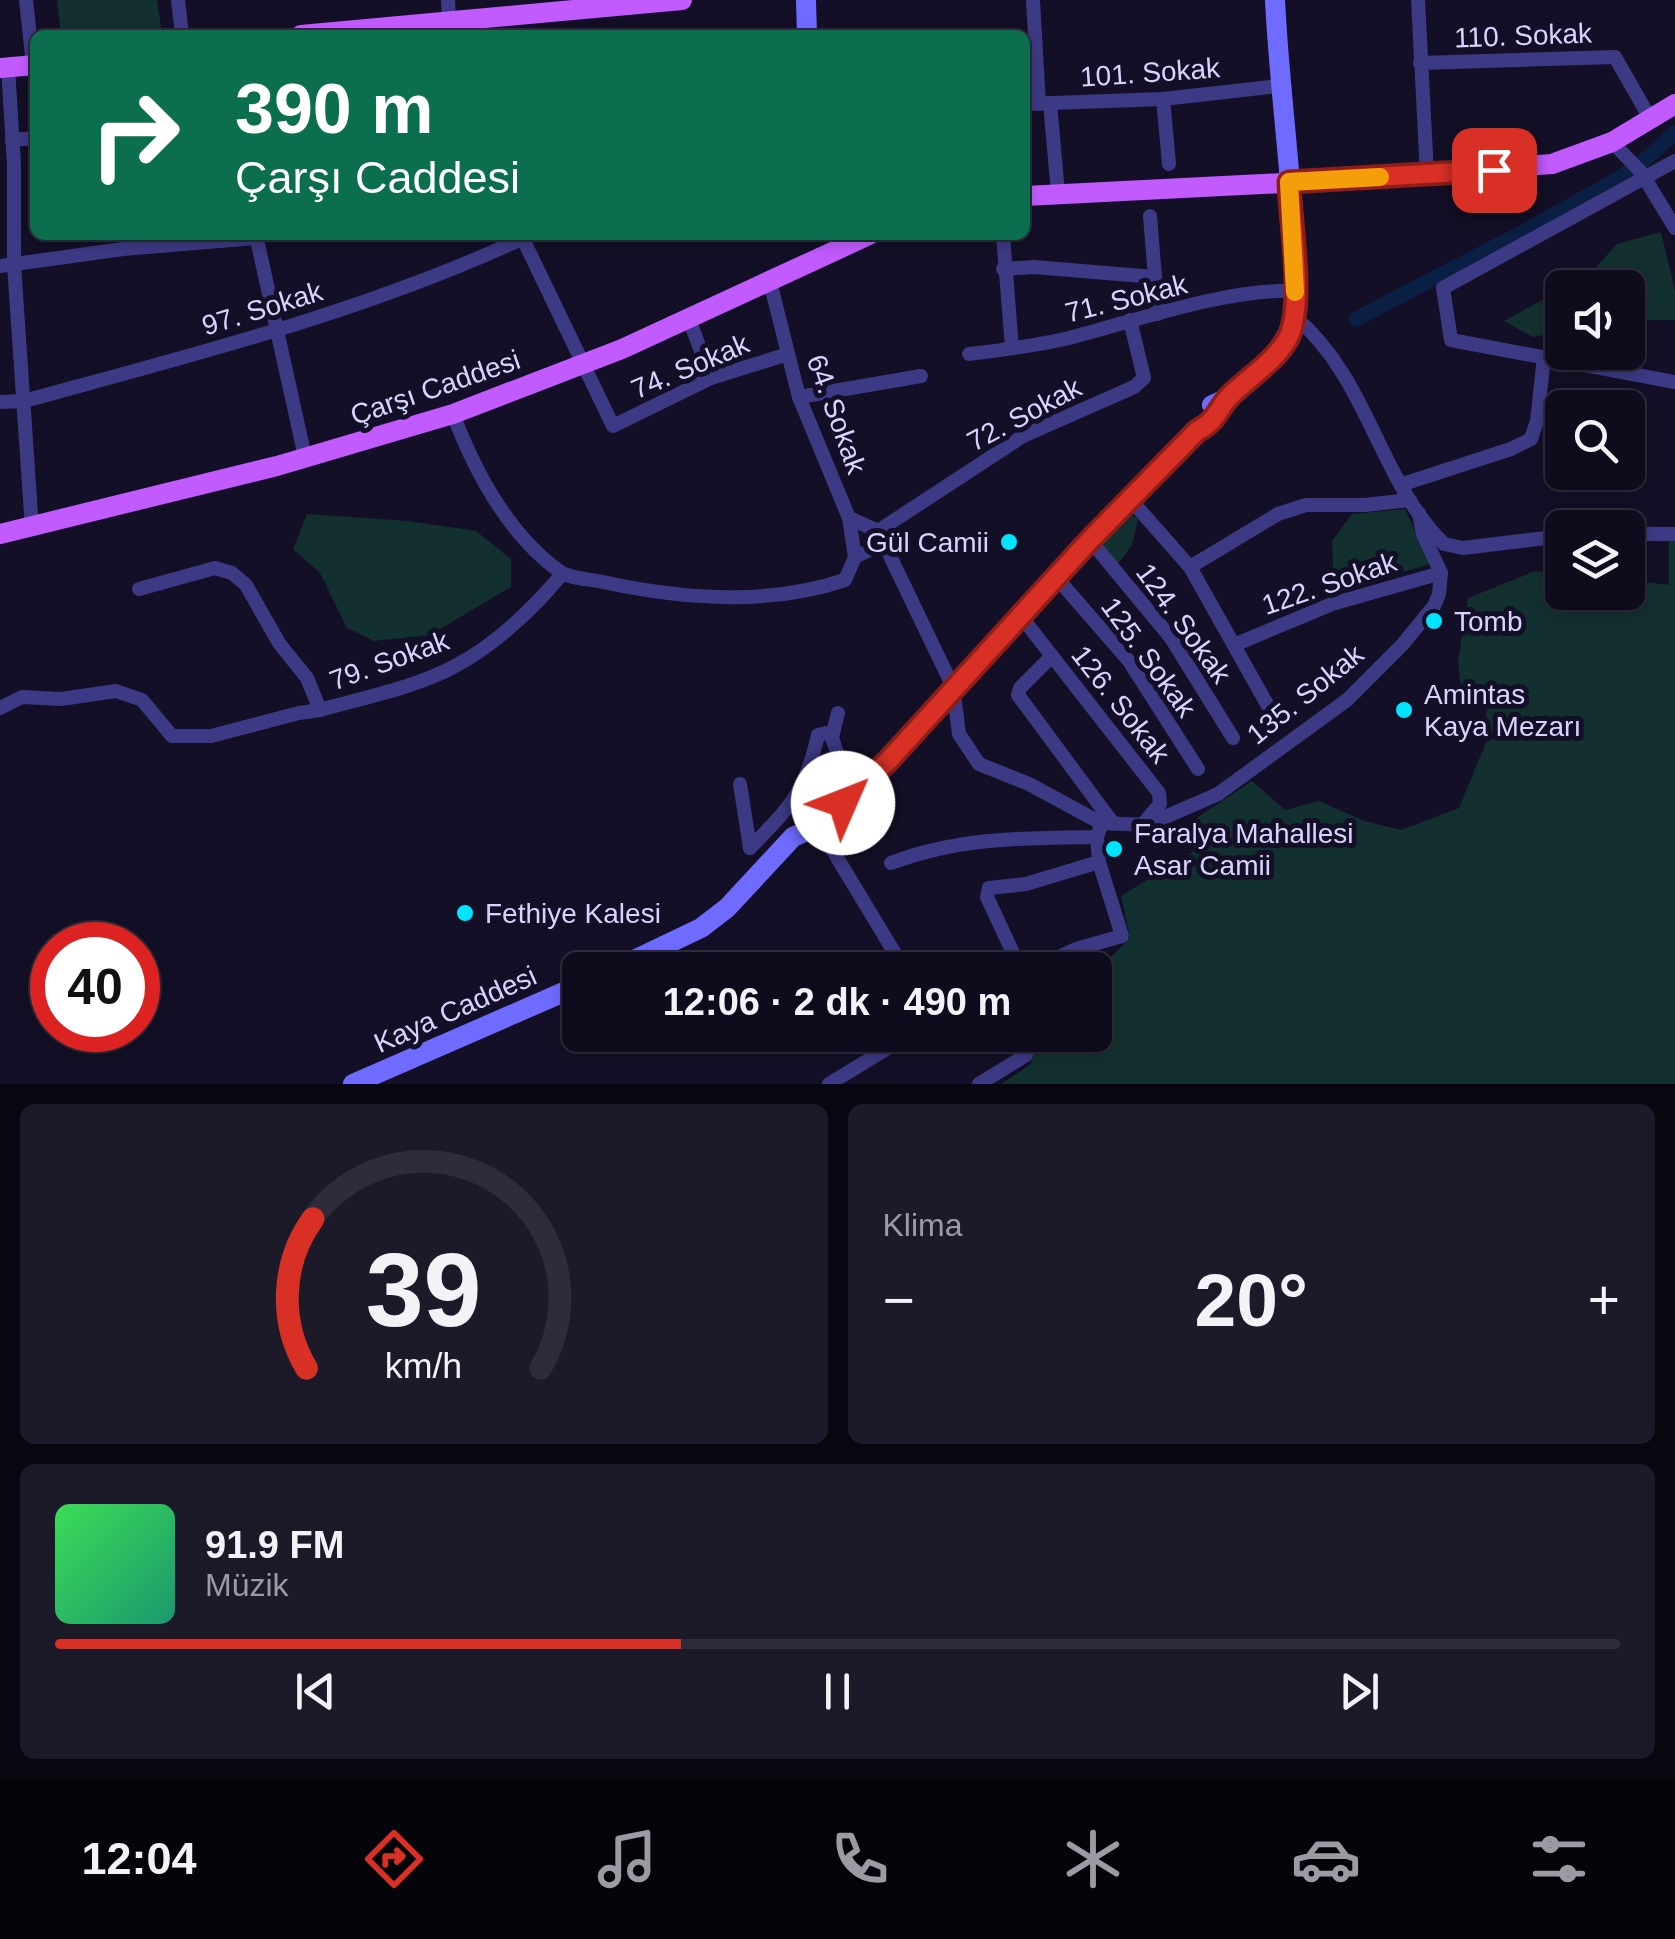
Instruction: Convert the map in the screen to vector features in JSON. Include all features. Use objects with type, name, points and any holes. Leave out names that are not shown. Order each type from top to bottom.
[{"type":"main road","points":[[330,30],[448,10],[682,0]]},
{"type":"main road","points":[[4,68],[30,65]]},
{"type":"main road","points":[[1030,196],[1552,164],[1612,142],[1675,104]]},
{"type":"main road","name":"Çarşı Caddesi","points":[[0,534],[305,457],[454,414],[689,319],[770,282],[840,241]]},
{"type":"street","points":[[26,0],[30,32]]},
{"type":"street","points":[[178,0],[181,30]]},
{"type":"street","points":[[806,0],[807,30]]},
{"type":"street","points":[[1032,0],[1038,104],[1058,193]]},
{"type":"street","points":[[651,952],[701,928],[727,908],[793,837],[818,826],[888,761],[1020,614],[1197,431],[1205,410],[1223,401],[1273,357],[1288,337],[1295,317],[1296,291],[1275,0]]},
{"type":"street","points":[[1418,0],[1427,174]]},
{"type":"street","name":"110. Sokak","points":[[1420,64],[1615,57],[1651,120]]},
{"type":"street","points":[[4,68],[12,140],[7,165],[7,265],[24,401],[32,528]]},
{"type":"street","name":"101. Sokak","points":[[1038,104],[1162,98],[1279,86]]},
{"type":"street","points":[[1162,98],[1170,164]]},
{"type":"street","points":[[12,140],[30,138]]},
{"type":"street","points":[[1612,142],[1643,175],[1675,228]]},
{"type":"street","points":[[1675,161],[1643,175],[1443,288],[1451,340],[1675,382]]},
{"type":"street","points":[[1150,216],[1158,314]]},
{"type":"street","points":[[7,265],[121,242],[165,240]]},
{"type":"street","points":[[257,240],[305,457]]},
{"type":"street","name":"97. Sokak","points":[[0,402],[24,401],[279,332],[440,276],[520,240]]},
{"type":"street","points":[[528,240],[585,364]]},
{"type":"street","points":[[1002,240],[1012,348]]},
{"type":"street","points":[[1003,269],[1034,267],[1154,277]]},
{"type":"street","name":"64. Sokak","points":[[770,282],[799,397],[850,518],[881,537]]},
{"type":"street","name":"71. Sokak","points":[[969,354],[1064,339],[1236,297],[1296,291]]},
{"type":"street","points":[[1295,317],[1345,374],[1415,507],[1436,536],[1453,548],[1545,538]]},
{"type":"street","points":[[689,319],[711,378]]},
{"type":"street","name":"72. Sokak","points":[[562,574],[659,594],[747,597],[823,588],[846,580],[855,557],[1023,436],[1144,378],[1130,320]]},
{"type":"street","name":"74. Sokak","points":[[585,364],[613,426],[711,378],[788,354]]},
{"type":"street","points":[[1403,484],[1531,439],[1537,421],[1544,357]]},
{"type":"street","points":[[799,397],[921,376]]},
{"type":"street","points":[[454,414],[488,492],[527,542],[562,574]]},
{"type":"street","points":[[1130,499],[1190,567],[1272,714]]},
{"type":"street","points":[[1190,567],[1278,514],[1306,505],[1415,507]]},
{"type":"street","points":[[1415,507],[1441,573]]},
{"type":"street","points":[[850,518],[855,557]]},
{"type":"street","points":[[1645,534],[1675,534]]},
{"type":"street","points":[[881,537],[953,687],[959,734],[979,764],[1029,784],[1103,827]]},
{"type":"street","name":"124. Sokak","points":[[1090,540],[1171,638],[1233,738]]},
{"type":"street","name":"79. Sokak","points":[[139,590],[215,568],[232,573],[246,585],[279,644],[308,678],[320,710]]},
{"type":"street","name":"122. Sokak","points":[[1234,644],[1332,604],[1441,573]]},
{"type":"street","name":"135. Sokak","points":[[891,864],[940,847],[988,839],[1142,825],[1218,794],[1348,700],[1434,606],[1441,573]]},
{"type":"street","name":"79. Sokak","points":[[0,708],[22,697],[60,699],[116,691],[142,700],[172,736],[211,736],[320,710],[452,668],[476,654],[562,574]]},
{"type":"street","name":"125. Sokak","points":[[1056,577],[1129,661],[1198,769]]},
{"type":"street","name":"126. Sokak","points":[[1020,614],[1159,793],[1160,804],[1142,825]]},
{"type":"street","points":[[1052,656],[1020,688],[1018,695],[1103,827],[1100,862],[1122,936],[1069,952]]},
{"type":"street","points":[[838,713],[832,737],[843,803]]},
{"type":"street","points":[[740,784],[750,848],[793,804],[809,772],[818,735],[826,733],[832,737]]},
{"type":"street","points":[[818,826],[895,952]]},
{"type":"street","points":[[1013,952],[987,897],[988,888],[1026,884],[1100,862]]},
{"type":"street","name":"Kaya Caddesi","points":[[353,1084],[562,993]]},
{"type":"street","points":[[830,1084],[881,1052]]},
{"type":"street","points":[[978,1084],[1026,1055]]},
{"type":"green space","points":[[57,0],[157,0],[161,30],[60,30]]},
{"type":"green space","points":[[1661,232],[1675,291],[1675,320],[1645,320],[1645,270],[1594,270],[1617,244]]},
{"type":"green space","points":[[1545,298],[1545,335],[1533,337],[1504,321]]},
{"type":"green space","points":[[1405,509],[1431,564],[1334,591],[1332,541],[1352,514]]},
{"type":"green space","points":[[1130,513],[1138,519],[1132,545],[1117,565],[1099,544]]},
{"type":"green space","points":[[307,514],[408,521],[476,531],[511,559],[511,587],[430,635],[374,641],[347,628],[320,573],[293,549]]},
{"type":"green space","points":[[1669,539],[1675,540],[1675,1084],[1001,1084],[1031,1064],[1030,1052],[1112,1052],[1112,956],[1130,938],[1121,896],[1193,852],[1195,819],[1252,781],[1285,810],[1319,801],[1364,821],[1401,830],[1459,808],[1487,740],[1486,694],[1461,689],[1458,662],[1468,598],[1535,571],[1545,572],[1545,610],[1645,610],[1645,582],[1669,585]]},
{"type":"waterway","points":[[1356,319],[1633,170],[1675,133]]},
{"type":"slow traffic","points":[[1295,292],[1289,182],[1380,177]]},
{"type":"place","name":"Gül Camii","points":[[1009,542]]},
{"type":"place","name":"Tomb","points":[[1434,621]]},
{"type":"place","name":"Amintas Kaya Mezarı","points":[[1404,710]]},
{"type":"place","name":"Faralya Mahallesi Asar Camii","points":[[1114,849]]},
{"type":"place","name":"Fethiye Kalesi","points":[[465,913]]},
{"type":"route","points":[[843,803],[888,761],[1090,540],[1197,431],[1215,420],[1223,401],[1273,357],[1288,337],[1295,317],[1296,291],[1289,182],[1494,170]]}]
